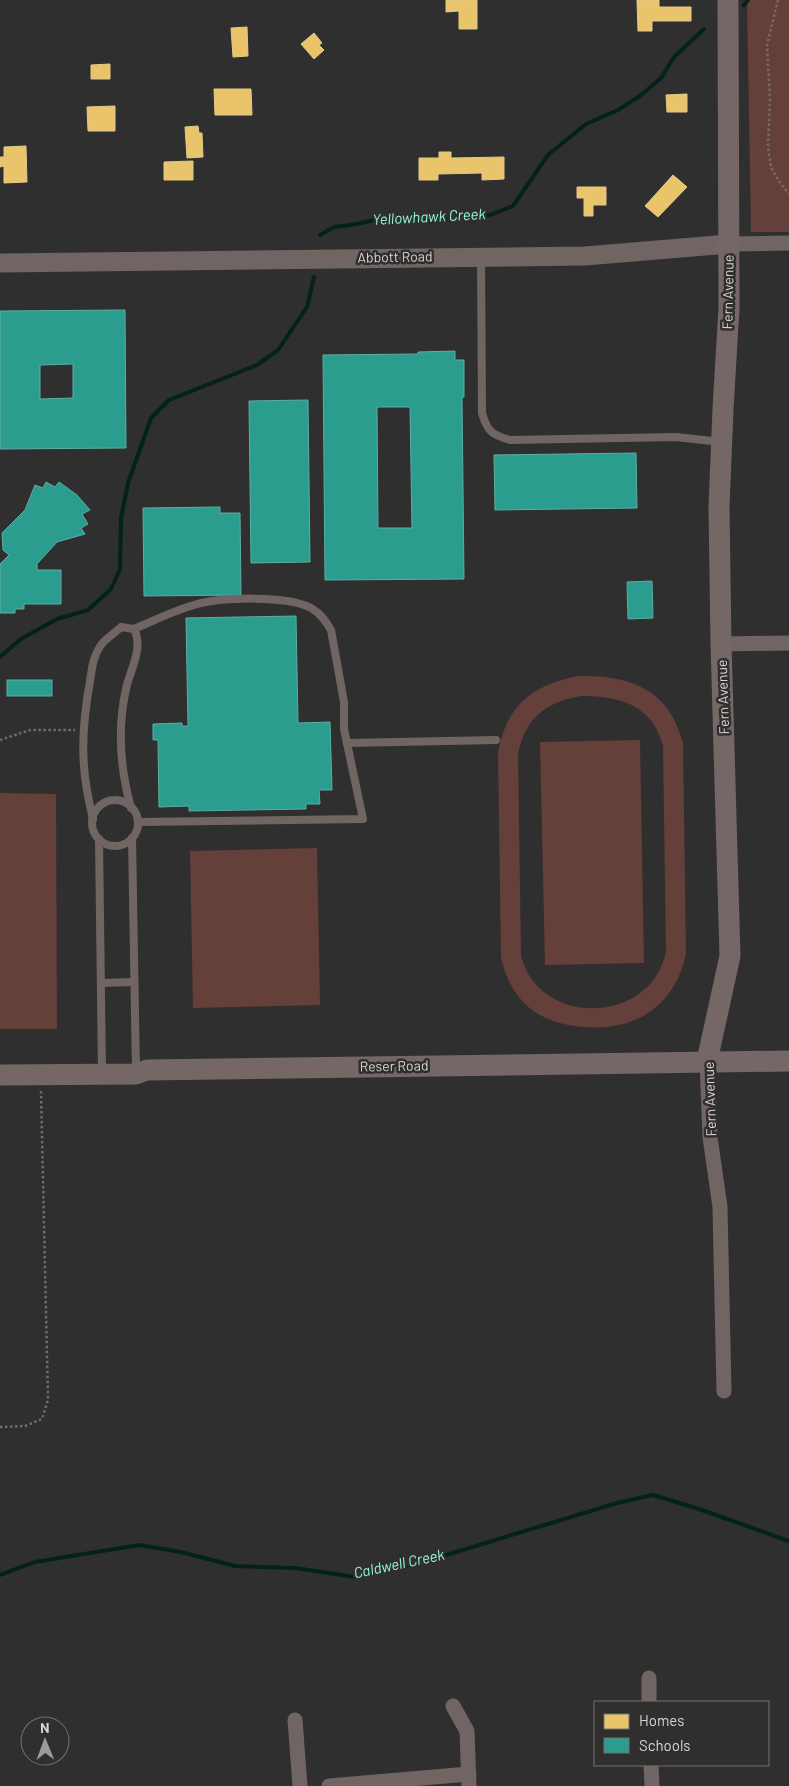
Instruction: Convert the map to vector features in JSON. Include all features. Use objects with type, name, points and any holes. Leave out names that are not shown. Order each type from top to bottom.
[{"type":"main road","name":"Fern Avenue","points":[[707,1061],[730,956],[721,644],[720,507],[730,308],[728,0]]},
{"type":"main road","name":"Reser Road","points":[[0,1075],[136,1074],[147,1070],[789,1060]]},
{"type":"street","name":"Abbott Road","points":[[0,263],[584,256],[729,244],[789,243]]},
{"type":"street","points":[[721,644],[789,643]]},
{"type":"street","name":"Fern Avenue","points":[[707,1061],[710,1129],[720,1207],[724,1391]]},
{"type":"street","points":[[649,1678],[649,1701]]},
{"type":"street","points":[[329,1786],[469,1780],[467,1731],[453,1706]]},
{"type":"street","points":[[295,1720],[300,1786]]},
{"type":"street","points":[[651,1766],[652,1786]]},
{"type":"lane","points":[[481,257],[482,413],[486,426],[495,436],[510,440],[676,437],[722,442]]},
{"type":"lane","points":[[93,819],[99,807],[110,801],[123,802],[131,808],[138,822],[132,838],[126,843],[114,846],[107,845],[99,839],[94,831],[84,773],[83,730],[93,660],[102,644],[121,627],[134,630],[180,610],[213,601],[237,599],[280,600],[310,606],[326,622],[331,630],[344,702],[344,729],[363,819],[138,822]]},
{"type":"lane","points":[[131,808],[122,767],[120,739],[121,716],[126,689],[138,644],[134,630]]},
{"type":"lane","points":[[347,743],[496,740]]},
{"type":"lane","points":[[132,838],[136,1074]]},
{"type":"lane","points":[[99,839],[102,1074]]},
{"type":"lane","points":[[101,983],[134,982]]},
{"type":"path","points":[[778,0],[767,44],[770,100],[768,147],[771,167],[789,194]]},
{"type":"path","points":[[0,740],[30,730],[83,730]]},
{"type":"path","points":[[0,1427],[25,1426],[42,1419],[48,1400],[41,1074]]},
{"type":"shaded area","points":[[747,0],[789,0],[789,232],[751,232]]},
{"type":"shaded area","points":[[579,676],[598,676],[615,678],[645,689],[668,710],[677,725],[683,743],[686,954],[681,972],[663,1001],[651,1011],[637,1019],[604,1027],[569,1025],[541,1016],[520,999],[512,987],[501,957],[498,753],[502,737],[515,710],[535,691]],"holes":[[[581,696],[595,696],[621,701],[632,705],[642,712],[651,720],[663,746],[666,952],[656,976],[639,994],[618,1004],[594,1008],[570,1005],[549,996],[531,979],[521,955],[518,755],[525,731],[539,714],[547,708],[568,699]]]},
{"type":"shaded area","points":[[640,740],[644,963],[545,965],[540,742]]},
{"type":"shaded area","points":[[0,793],[56,794],[57,1029],[0,1029]]},
{"type":"shaded area","points":[[317,848],[320,1005],[193,1008],[190,851]]},
{"type":"building: Homes","points":[[446,0],[477,0],[477,29],[459,29],[459,11],[446,12]]},
{"type":"building: Homes","points":[[637,0],[659,0],[659,7],[691,7],[691,21],[652,21],[652,31],[638,31]]},
{"type":"building: Homes","points":[[247,27],[248,56],[233,57],[231,28]]},
{"type":"building: Homes","points":[[314,33],[322,43],[319,45],[324,50],[314,59],[301,44]]},
{"type":"building: Homes","points":[[110,64],[110,79],[91,79],[91,65]]},
{"type":"building: Homes","points":[[214,89],[251,89],[252,115],[215,115]]},
{"type":"building: Homes","points":[[687,94],[687,112],[667,112],[666,95]]},
{"type":"building: Homes","points":[[115,106],[115,131],[88,131],[87,107]]},
{"type":"building: Homes","points":[[198,126],[199,133],[202,133],[203,157],[187,158],[185,127]]},
{"type":"building: Homes","points":[[26,146],[27,182],[4,183],[4,166],[0,167],[0,157],[4,157],[4,147]]},
{"type":"building: Homes","points":[[439,152],[451,152],[451,158],[504,157],[504,179],[482,180],[482,173],[438,174],[438,180],[419,180],[419,158],[439,158]]},
{"type":"building: Homes","points":[[193,161],[193,180],[164,180],[164,162]]},
{"type":"building: Homes","points":[[673,175],[687,187],[658,217],[645,206]]},
{"type":"building: Homes","points":[[577,187],[606,187],[606,205],[593,205],[593,216],[584,216],[584,198],[577,198]]},
{"type":"building: Schools","points":[[125,310],[126,448],[0,449],[0,311]],"holes":[[[73,364],[73,398],[40,399],[40,365]]]},
{"type":"building: Schools","points":[[455,351],[455,360],[464,360],[464,397],[462,397],[464,579],[325,580],[323,355],[418,354],[418,352]],"holes":[[[377,407],[410,407],[412,528],[378,528]]]},
{"type":"building: Schools","points":[[308,400],[310,562],[251,563],[249,401]]},
{"type":"building: Schools","points":[[636,453],[637,508],[495,510],[494,455]]},
{"type":"building: Schools","points":[[46,482],[55,487],[59,482],[77,495],[90,510],[82,514],[88,524],[81,528],[85,534],[57,542],[37,564],[37,570],[61,570],[61,604],[24,604],[24,609],[15,609],[15,613],[0,613],[0,564],[9,555],[3,550],[2,533],[25,510],[35,485],[43,488]]},
{"type":"building: Schools","points":[[220,507],[220,513],[240,513],[241,595],[144,596],[143,508]]},
{"type":"building: Schools","points":[[652,581],[653,618],[628,619],[627,582]]},
{"type":"building: Schools","points":[[296,616],[298,723],[330,722],[332,790],[319,790],[320,804],[306,804],[306,809],[189,811],[189,806],[159,807],[158,740],[153,740],[153,724],[182,723],[182,726],[188,726],[186,618]]},
{"type":"building: Schools","points":[[7,680],[52,680],[52,696],[7,696]]},
{"type":"waterway","name":"Yellowhawk Creek","points":[[744,5],[748,0]]},
{"type":"waterway","name":"Yellowhawk Creek","points":[[320,235],[334,227],[378,219],[413,221],[449,219],[490,215],[513,206],[548,155],[586,124],[618,110],[640,96],[661,78],[674,57],[704,29]]},
{"type":"waterway","name":"Yellowhawk Creek","points":[[0,657],[21,639],[57,619],[88,610],[111,589],[120,569],[121,518],[128,483],[151,418],[169,400],[257,365],[278,350],[307,307],[314,277]]},
{"type":"waterway","name":"Caldwell Creek","points":[[0,1575],[35,1562],[139,1545],[181,1552],[235,1566],[295,1568],[355,1577],[423,1562],[617,1503],[653,1495],[789,1541]]}]
